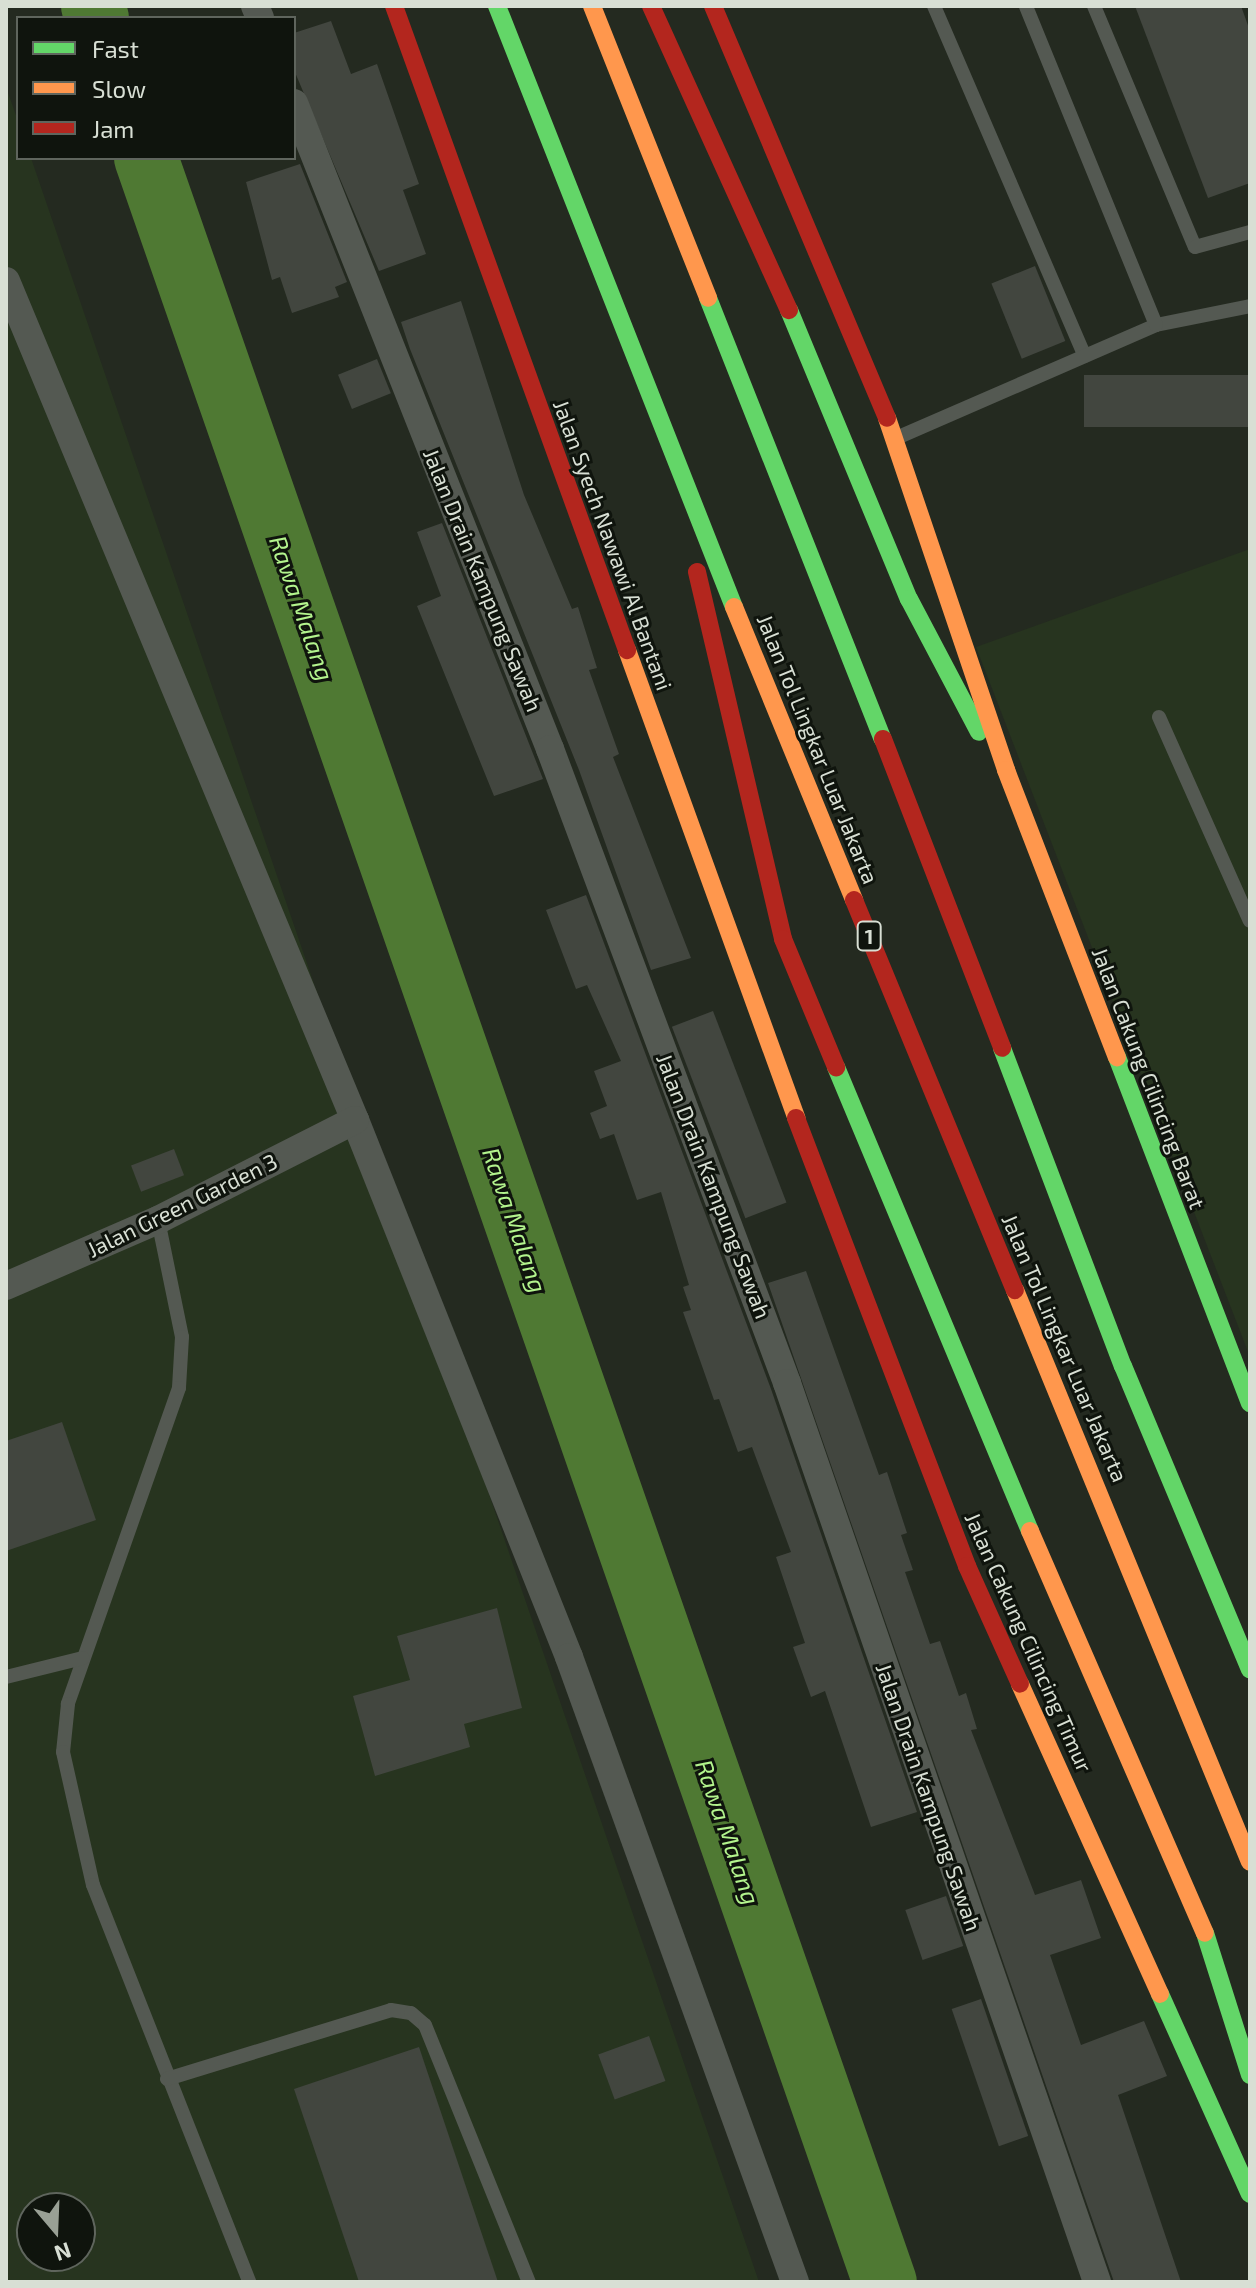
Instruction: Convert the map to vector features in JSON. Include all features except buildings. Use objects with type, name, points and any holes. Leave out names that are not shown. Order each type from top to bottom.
[{"type":"highway","name":"Jalan Syech Nawawi Al Bantani","points":[[394,6],[789,1100]]},
{"type":"highway","name":"Jalan Tol Lingkar Luar Jakarta","points":[[497,6],[666,442],[1250,1862]]},
{"type":"highway","name":"Jalan Tol Lingkar Luar Jakarta","points":[[592,6],[931,861],[1123,1366],[1250,1669]]},
{"type":"highway","points":[[651,6],[964,713],[1006,770]]},
{"type":"highway","points":[[713,6],[896,439],[1006,770]]},
{"type":"highway","points":[[666,442],[783,939],[978,1412],[1211,1947],[1250,2075]]},
{"type":"highway","name":"Jalan Cakung Cilincing Barat","points":[[1006,770],[1250,1403]]},
{"type":"highway","name":"Jalan Cakung Cilincing Timur","points":[[789,1100],[967,1566],[1250,2194]]},
{"type":"street","name":"Jalan Drain Kampung Sawah","points":[[296,108],[550,749],[787,1383],[1097,2282]]},
{"type":"street","points":[[6,281],[355,1120],[569,1657],[795,2282]]},
{"type":"street","name":"Jalan Green Garden 3","points":[[6,1286],[158,1220],[355,1120]]},
{"type":"lane","points":[[934,6],[1085,356]]},
{"type":"lane","points":[[1026,6],[1156,325]]},
{"type":"lane","points":[[1094,6],[1195,247],[1250,232]]},
{"type":"lane","points":[[896,439],[1156,325],[1250,306]]},
{"type":"lane","points":[[1159,717],[1250,921]]},
{"type":"lane","points":[[158,1220],[182,1337],[179,1388],[68,1704],[63,1752],[93,1885],[249,2282]]},
{"type":"lane","points":[[6,1677],[83,1658]]},
{"type":"lane","points":[[167,2079],[391,2010],[411,2013],[425,2025],[529,2282]]},
{"type":"shaded area","points":[[6,87],[16,115],[16,160],[32,160],[759,2282],[6,2282]]},
{"type":"shaded area","points":[[1250,549],[1250,1357],[976,647]]},
{"type":"waterway","name":"Rawa Malang","points":[[93,6],[96,16]]},
{"type":"waterway","name":"Rawa Malang","points":[[147,160],[885,2282]]},
{"type":"traffic: fast","points":[[497,6],[734,607]]},
{"type":"traffic: fast","points":[[708,298],[883,739]]},
{"type":"traffic: fast","points":[[789,310],[909,599],[979,732]]},
{"type":"traffic: fast","points":[[1002,1048],[1123,1366],[1250,1669]]},
{"type":"traffic: fast","points":[[1117,1057],[1250,1403]]},
{"type":"traffic: fast","points":[[836,1067],[1030,1531]]},
{"type":"traffic: fast","points":[[1205,1933],[1250,2075]]},
{"type":"traffic: fast","points":[[1160,1994],[1250,2194]]},
{"type":"traffic: slow","points":[[592,6],[708,298]]},
{"type":"traffic: slow","points":[[887,418],[1006,770],[1117,1057]]},
{"type":"traffic: slow","points":[[734,607],[854,900]]},
{"type":"traffic: slow","points":[[627,650],[796,1118]]},
{"type":"traffic: slow","points":[[1015,1290],[1250,1862]]},
{"type":"traffic: slow","points":[[1030,1531],[1205,1933]]},
{"type":"traffic: slow","points":[[1020,1684],[1160,1994]]},
{"type":"traffic: jam","points":[[394,6],[627,650]]},
{"type":"traffic: jam","points":[[651,6],[789,310]]},
{"type":"traffic: jam","points":[[713,6],[887,418]]},
{"type":"traffic: jam","points":[[697,572],[783,939],[836,1067]]},
{"type":"traffic: jam","points":[[883,739],[1002,1048]]},
{"type":"traffic: jam","points":[[854,900],[1015,1290]]},
{"type":"traffic: jam","points":[[796,1118],[967,1566],[1020,1684]]}]
